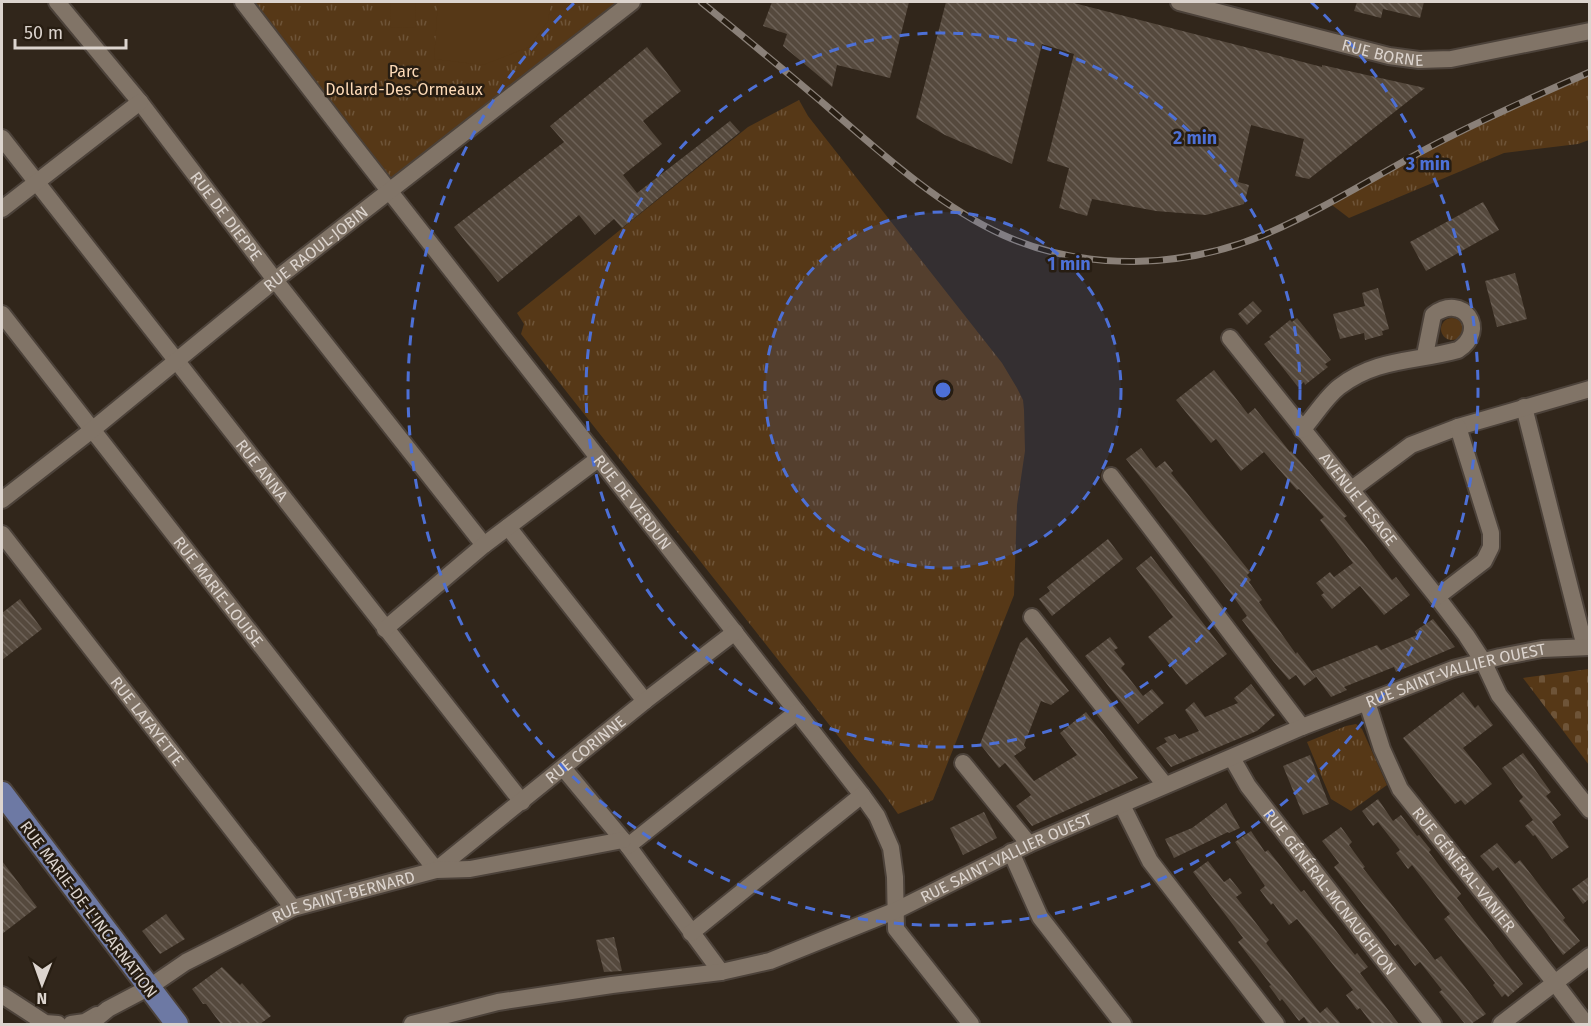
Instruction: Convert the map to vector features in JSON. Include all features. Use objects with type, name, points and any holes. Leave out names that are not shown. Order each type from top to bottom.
[{"type":"main road","name":"RUE MARIE-DE-L'INCARNATION","points":[[2,793],[177,1024]]},
{"type":"street","name":"RUE DE DIEPPE","points":[[57,2],[140,102],[275,280],[484,545]]},
{"type":"street","name":"RUE DE VERDUN","points":[[243,2],[877,816],[891,848],[895,877],[896,929],[971,1024]]},
{"type":"street","name":"RUE RAOUL-JOBIN","points":[[2,500],[92,430],[275,280],[632,2]]},
{"type":"street","name":"RUE BORNE","points":[[1179,2],[1389,56],[1419,60],[1451,59],[1590,31]]},
{"type":"street","points":[[2,209],[140,102]]},
{"type":"street","name":"RUE ANNA","points":[[2,138],[522,801]]},
{"type":"street","name":"RUE MARIE-LOUISE","points":[[2,314],[436,870]]},
{"type":"street","name":"AVENUE LESAGE","points":[[1230,338],[1466,635],[1499,695],[1590,810]]},
{"type":"street","points":[[1302,430],[1337,388],[1381,365],[1425,355]]},
{"type":"street","points":[[1352,489],[1412,445],[1458,427],[1590,389]]},
{"type":"street","points":[[1524,407],[1587,647]]},
{"type":"street","points":[[1437,597],[1484,561],[1491,547],[1491,533],[1458,427]]},
{"type":"street","points":[[385,629],[484,545],[598,459]]},
{"type":"street","points":[[1111,476],[1302,727]]},
{"type":"street","points":[[508,527],[645,701]]},
{"type":"street","name":"RUE LAFAYETTE","points":[[2,534],[293,908]]},
{"type":"street","points":[[1032,617],[1165,786]]},
{"type":"street","name":"RUE CORINNE","points":[[436,870],[564,769],[645,701],[735,632]]},
{"type":"street","name":"RUE SAINT-VALLIER OUEST","points":[[412,1024],[461,1010],[509,1000],[720,972],[770,961],[897,910],[1029,844],[1302,727],[1367,702],[1453,669],[1482,661],[1542,649],[1587,647]]},
{"type":"street","name":"RUE GÉNÉRAL-VANIER","points":[[1367,702],[1382,749],[1401,789],[1586,1024]]},
{"type":"street","name":"RUE SAINT-BERNARD","points":[[90,1024],[108,1009],[148,988],[186,962],[293,908],[436,870],[470,869],[626,843],[797,712]]},
{"type":"street","name":"RUE GÉNÉRAL-MCNAUGHTON","points":[[1232,758],[1248,786],[1433,1024]]},
{"type":"street","points":[[963,763],[1029,844]]},
{"type":"street","points":[[564,769],[626,843],[720,972]]},
{"type":"street","points":[[691,933],[862,795]]},
{"type":"street","points":[[1122,805],[1150,861],[1276,1024]]},
{"type":"street","points":[[1011,852],[1040,917],[1123,1024]]},
{"type":"street","points":[[1501,1024],[1590,956]]},
{"type":"street","points":[[2,996],[45,1023],[58,1024]]},
{"type":"street","points":[[72,1024],[85,1022],[108,1009]]},
{"type":"green space","name":"Parc Dollard-Des-Ormeaux","points":[[243,2],[632,2],[390,192]]},
{"type":"green space","points":[[391,2],[416,2],[415,28],[390,27]]},
{"type":"green space","points":[[438,2],[551,2],[548,21],[529,47],[483,65],[434,59]]},
{"type":"green space","points":[[1589,72],[1589,140],[1578,144],[1504,153],[1349,218],[1328,202],[1548,90]]},
{"type":"green space","points":[[799,100],[808,116],[1002,363],[1023,400],[1025,451],[1017,505],[1014,595],[933,800],[898,814],[521,334],[524,324],[517,313],[748,127]]},
{"type":"green space","points":[[1452,318],[1460,321],[1463,329],[1460,337],[1452,340],[1444,337],[1441,329],[1444,321]]},
{"type":"green space","points":[[1590,669],[1589,765],[1523,678]]},
{"type":"green space","points":[[1356,724],[1362,729],[1387,785],[1351,811],[1331,799],[1307,742]]},
{"type":"building","points":[[772,2],[909,2],[890,78],[837,65],[832,87],[783,46],[787,34],[763,26]]},
{"type":"building","points":[[946,2],[1070,2],[1322,67],[1322,65],[1425,88],[1309,179],[1295,176],[1304,139],[1251,125],[1238,182],[1249,185],[1244,204],[1206,215],[1156,211],[1092,199],[1087,216],[1059,208],[1069,168],[1047,161],[1074,54],[1042,44],[1012,164],[945,135],[916,118]]},
{"type":"building","points":[[1357,2],[1424,2],[1420,18],[1383,9],[1381,18],[1354,11]]},
{"type":"building","points":[[647,47],[681,91],[643,121],[662,144],[623,175],[637,193],[730,121],[740,132],[622,228],[614,219],[595,235],[579,215],[498,282],[454,227],[564,142],[550,126]]},
{"type":"building","points":[[1483,202],[1499,230],[1426,271],[1410,242]]},
{"type":"building","points":[[1515,273],[1527,319],[1497,327],[1485,281]]},
{"type":"building","points":[[1378,288],[1389,329],[1382,331],[1383,335],[1365,340],[1364,333],[1340,339],[1333,314],[1365,306],[1362,293]]},
{"type":"building","points":[[1253,301],[1262,311],[1247,325],[1238,314]]},
{"type":"building","points":[[1297,318],[1331,360],[1325,364],[1328,367],[1305,385],[1304,382],[1298,387],[1264,344],[1290,320],[1292,322]]},
{"type":"building","points":[[1214,370],[1248,414],[1255,408],[1290,452],[1347,516],[1344,518],[1392,580],[1396,577],[1410,595],[1384,615],[1360,586],[1332,609],[1321,595],[1324,593],[1316,583],[1330,572],[1334,577],[1353,563],[1320,520],[1324,517],[1264,452],[1241,471],[1216,439],[1211,443],[1176,400]]},
{"type":"building","points":[[1141,448],[1156,468],[1165,461],[1173,471],[1171,473],[1250,572],[1247,575],[1251,580],[1249,582],[1262,600],[1259,602],[1296,654],[1297,652],[1316,677],[1304,686],[1296,675],[1289,680],[1273,661],[1242,620],[1247,616],[1235,599],[1126,459]]},
{"type":"building","points":[[1108,539],[1123,559],[1052,616],[1039,599],[1050,591],[1047,587]]},
{"type":"building","points":[[1151,556],[1227,654],[1186,685],[1148,637],[1173,617],[1136,568]]},
{"type":"building","points":[[20,599],[42,629],[2,660],[2,613]]},
{"type":"building","points":[[1433,619],[1455,647],[1396,672],[1394,667],[1344,687],[1347,690],[1331,697],[1312,671],[1377,645],[1381,650],[1417,635],[1415,631]]},
{"type":"building","points":[[1027,637],[1069,691],[1051,705],[1041,701],[1024,745],[1026,748],[1014,756],[1034,781],[1077,755],[1060,733],[1086,712],[1138,778],[1032,826],[1016,806],[1031,795],[1005,763],[999,768],[980,744],[1020,643]]},
{"type":"building","points":[[1110,637],[1118,648],[1114,650],[1125,664],[1121,668],[1143,696],[1152,689],[1164,703],[1138,724],[1085,656]]},
{"type":"building","points":[[1251,684],[1275,715],[1257,731],[1171,767],[1156,748],[1167,742],[1164,738],[1175,734],[1179,739],[1199,731],[1185,710],[1194,702],[1205,717],[1238,703],[1234,698]]},
{"type":"building","points":[[1463,692],[1475,708],[1478,705],[1493,725],[1463,748],[1492,784],[1465,805],[1461,800],[1455,804],[1403,738]]},
{"type":"building","points":[[1523,753],[1551,792],[1546,796],[1561,815],[1552,822],[1569,847],[1552,859],[1535,835],[1533,836],[1525,826],[1533,820],[1519,801],[1523,797],[1502,768]]},
{"type":"building","points":[[1310,755],[1329,804],[1303,815],[1283,766]]},
{"type":"building","points":[[1378,799],[1393,821],[1401,815],[1431,850],[1429,852],[1461,894],[1457,898],[1523,984],[1508,997],[1505,994],[1502,997],[1493,985],[1495,983],[1444,919],[1450,914],[1412,865],[1408,869],[1396,853],[1400,850],[1378,822],[1373,826],[1362,811]]},
{"type":"building","points":[[1226,803],[1240,828],[1174,858],[1165,839],[1192,828]]},
{"type":"building","points":[[984,812],[997,838],[963,855],[950,828]]},
{"type":"building","points":[[1341,827],[1352,842],[1349,845],[1365,867],[1363,868],[1435,960],[1441,956],[1486,1014],[1471,1024],[1465,1024],[1439,992],[1442,990],[1420,962],[1415,966],[1398,944],[1395,946],[1334,867],[1339,863],[1322,841]]},
{"type":"building","points":[[1251,831],[1265,852],[1268,850],[1301,892],[1304,890],[1355,955],[1357,953],[1368,967],[1360,973],[1399,1024],[1372,1024],[1360,1008],[1357,1010],[1346,995],[1353,990],[1297,919],[1289,925],[1273,903],[1271,905],[1260,890],[1265,886],[1235,842]]},
{"type":"building","points":[[1497,843],[1515,864],[1520,860],[1580,941],[1563,955],[1498,867],[1493,871],[1480,856]]},
{"type":"building","points":[[2,861],[37,907],[2,934]]},
{"type":"building","points":[[1208,861],[1224,882],[1230,878],[1242,893],[1236,897],[1269,940],[1266,943],[1320,1013],[1327,1007],[1341,1024],[1306,1024],[1308,1023],[1304,1017],[1299,1021],[1282,999],[1280,1001],[1269,986],[1271,985],[1238,942],[1243,938],[1193,872]]},
{"type":"building","points":[[1590,876],[1590,898],[1583,904],[1572,889]]},
{"type":"building","points":[[166,914],[185,939],[160,954],[142,931]]},
{"type":"building","points":[[614,937],[622,971],[604,972],[596,940]]},
{"type":"building","points":[[222,967],[240,985],[242,983],[271,1016],[260,1024],[221,1024],[192,989]]},
{"type":"railway","points":[[701,2],[891,161],[957,210],[1003,235],[1035,247],[1101,260],[1134,262],[1202,254],[1234,246],[1266,234],[1328,204],[1448,138],[1590,72]]}]
